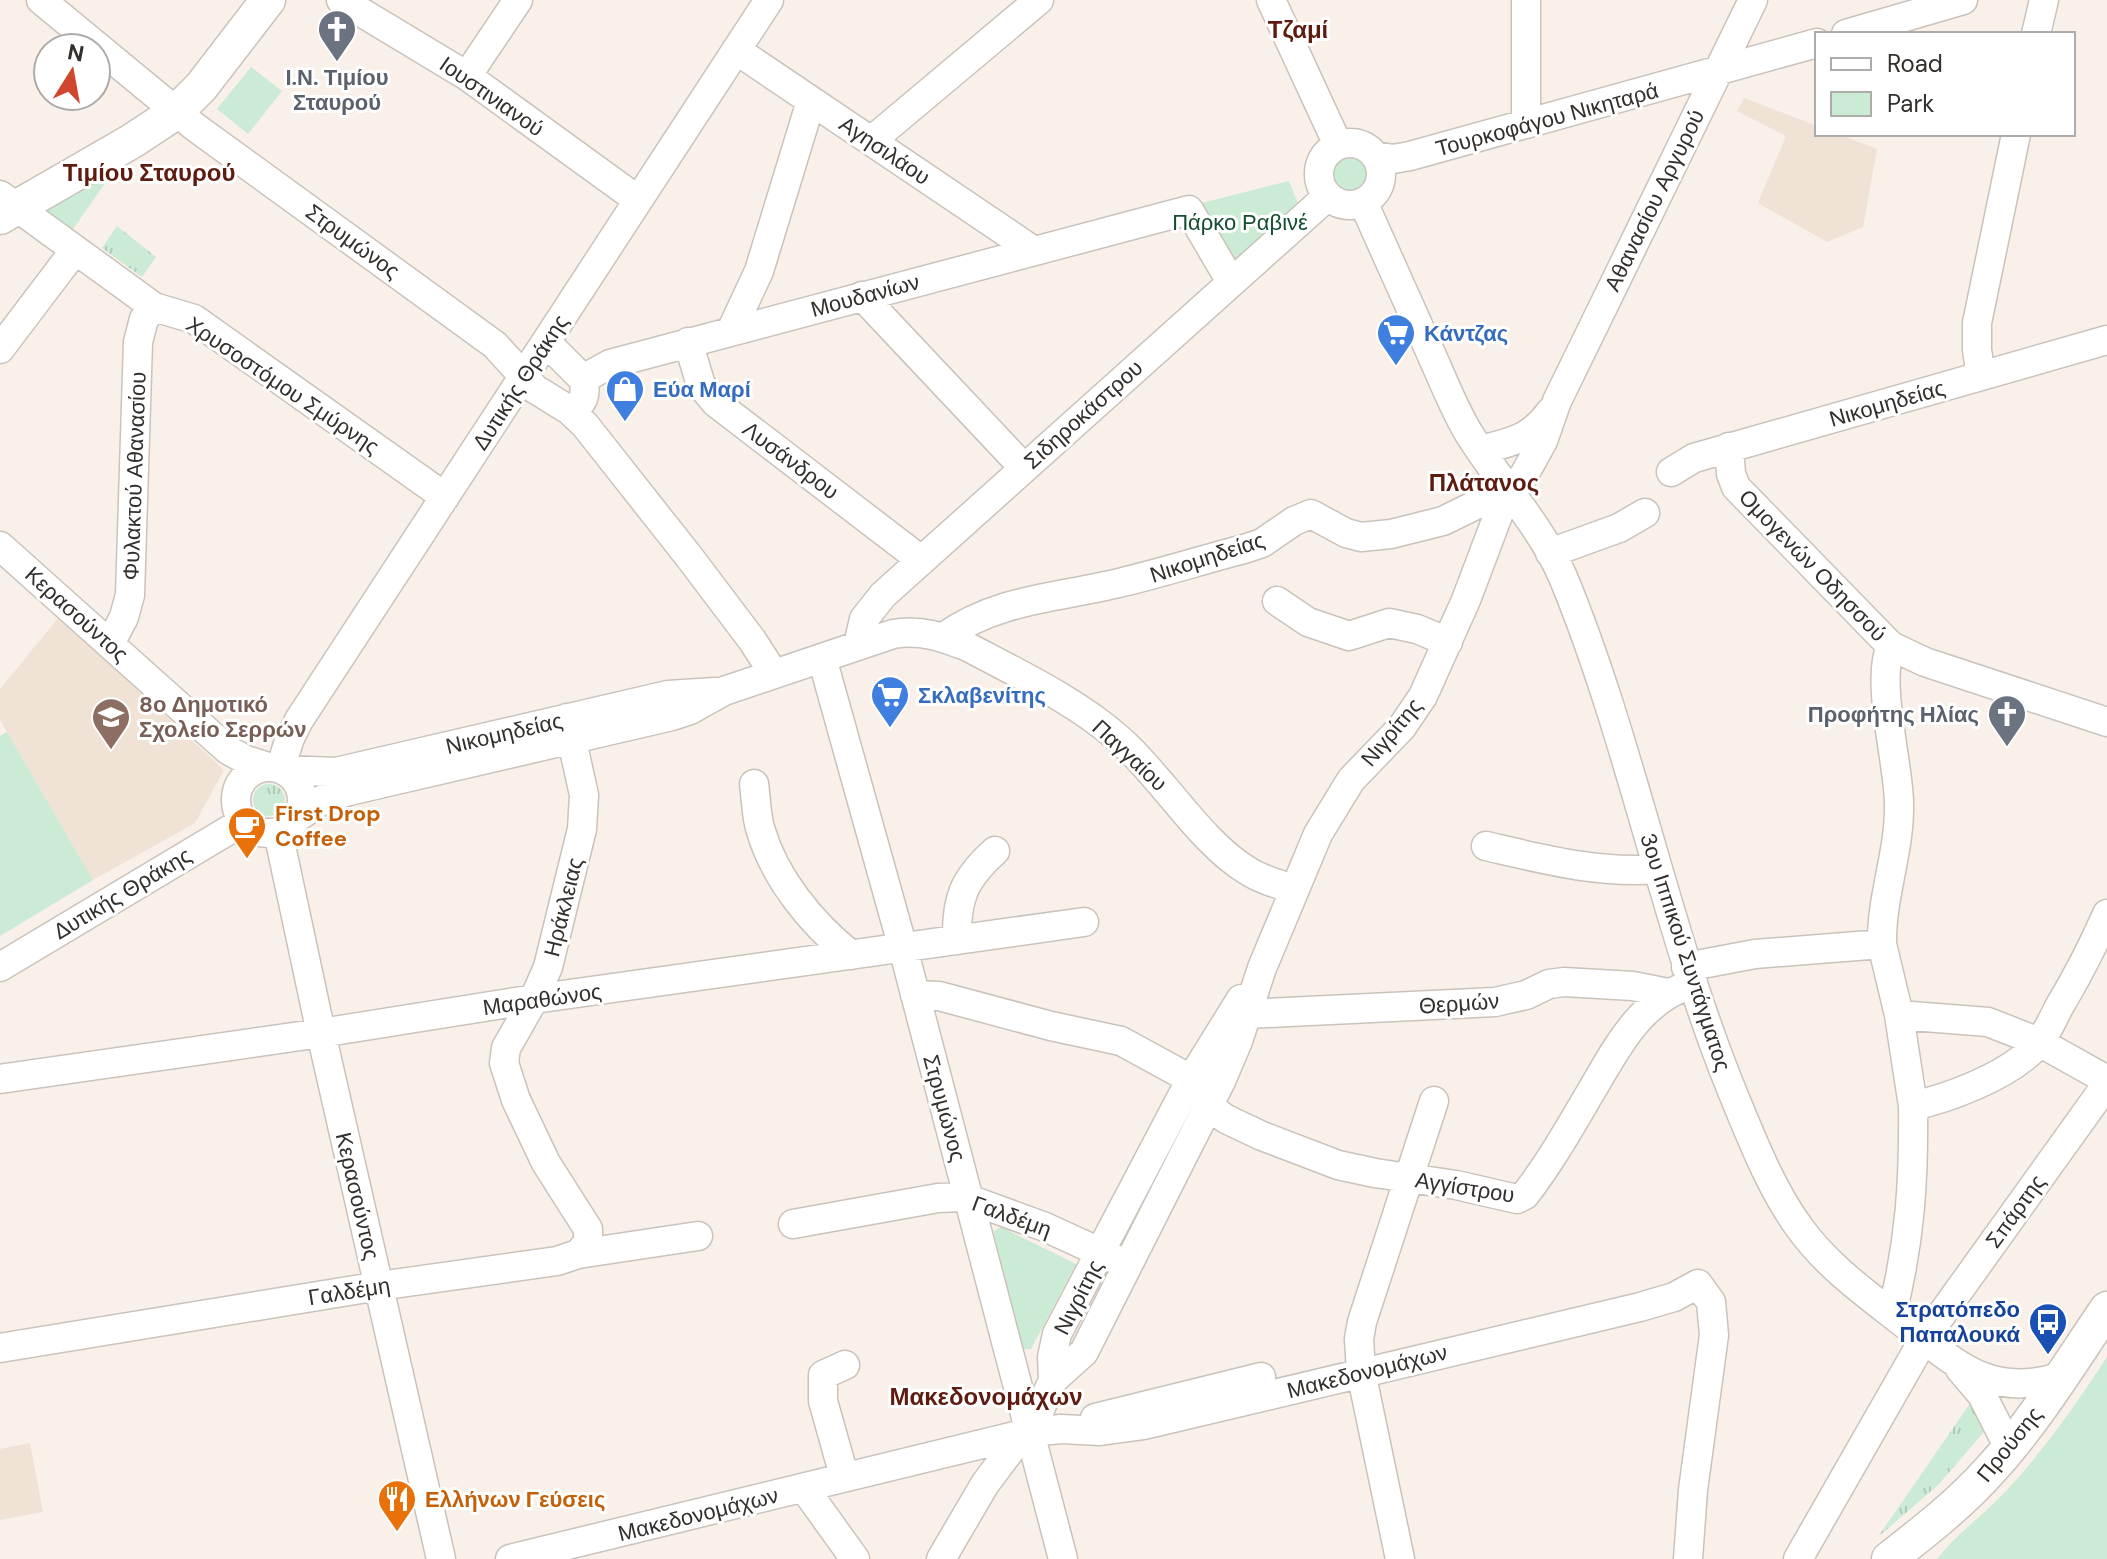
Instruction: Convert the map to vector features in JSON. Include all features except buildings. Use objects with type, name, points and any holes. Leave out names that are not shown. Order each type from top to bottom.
[{"type":"main road","points":[[6,207],[132,141],[176,112],[201,87],[268,0]]},
{"type":"main road","name":"Προύσης","points":[[1889,1559],[1974,1488],[2009,1448],[2107,1309]]},
{"type":"main road","points":[[1921,1559],[1927,1536],[1939,1519]]},
{"type":"street","name":"Στρυμώνος","points":[[41,0],[176,112],[495,345],[541,394],[569,410]]},
{"type":"street","name":"Ιουστινιανού","points":[[341,0],[467,76],[638,200]]},
{"type":"street","points":[[467,76],[518,0]]},
{"type":"street","name":"Δυτικής Θράκης","points":[[277,768],[299,720],[769,0]]},
{"type":"street","points":[[871,141],[1039,0]]},
{"type":"street","points":[[1271,0],[1338,145]]},
{"type":"street","points":[[1526,0],[1526,124]]},
{"type":"street","name":"Αθανασίου Αργυρού","points":[[1508,489],[1531,465],[1557,401],[1753,0]]},
{"type":"street","points":[[1853,32],[1963,0]]},
{"type":"street","points":[[2036,32],[2044,0]]},
{"type":"street","name":"Τουρκοφάγου Νικηταρά","points":[[1375,156],[1400,158],[1815,44]]},
{"type":"street","name":"Αγησιλάου","points":[[736,50],[1034,251]]},
{"type":"street","points":[[731,331],[759,271],[811,101]]},
{"type":"street","points":[[1981,376],[1977,323],[2016,136]]},
{"type":"street","points":[[1357,143],[1375,156],[1380,164],[1381,179],[1374,194],[1363,202],[1344,204],[1328,196],[1320,183],[1320,165],[1325,155],[1338,145],[1357,143]]},
{"type":"street","name":"Σιδηροκάστρου","points":[[858,645],[869,610],[921,560],[1328,196]]},
{"type":"street","name":"3ου Ιππικού Συντάγματος","points":[[1363,202],[1456,409],[1550,553],[1570,595],[1601,684],[1657,869],[1682,981],[1788,1210],[1831,1263],[1949,1357]]},
{"type":"street","name":"Χρυσοστόμου Σμύρνης","points":[[6,207],[75,250],[154,307],[194,319],[445,497]]},
{"type":"street","name":"Μουδανίων","points":[[583,379],[610,364],[688,342],[1189,210],[1231,282]]},
{"type":"street","points":[[0,349],[75,250]]},
{"type":"street","points":[[862,296],[1024,468]]},
{"type":"street","name":"Φυλακτού Αθανασίου","points":[[110,644],[124,617],[130,595],[138,342],[144,319],[154,307]]},
{"type":"street","name":"Νικομηδείας","points":[[1671,472],[1684,462],[1729,447],[2107,340]]},
{"type":"street","points":[[546,342],[583,379],[584,399],[569,410],[585,425],[690,558],[774,674]]},
{"type":"street","name":"Λυσάνδρου","points":[[688,342],[697,377],[716,403],[921,560]]},
{"type":"street","name":"Αθανασίου Αργυρού","points":[[1480,450],[1529,435],[1557,401]]},
{"type":"street","name":"Ομογενών Οδησσού","points":[[1729,447],[1731,474],[1736,487],[1891,646],[1925,662],[2107,722]]},
{"type":"street","name":"Νικομηδείας","points":[[944,637],[965,622],[995,609],[1117,584],[1262,543],[1305,515],[1316,515],[1352,535],[1383,535],[1443,521],[1508,489]]},
{"type":"street","name":"Νιγρίτης","points":[[1053,1380],[1052,1357],[1057,1334],[1100,1252],[1247,1014],[1262,968],[1318,834],[1342,791],[1406,721],[1429,685],[1473,583],[1508,489]]},
{"type":"street","points":[[1550,553],[1619,528],[1645,513]]},
{"type":"street","name":"Κερασούντος","points":[[0,546],[228,750],[246,760],[277,768]]},
{"type":"street","points":[[1277,601],[1308,622],[1349,636],[1389,623],[1417,629],[1448,642]]},
{"type":"street","name":"Παγγαίου","points":[[858,645],[906,632],[944,637],[995,661],[1104,726],[1155,775],[1234,861],[1261,878],[1294,889]]},
{"type":"street","name":"Νικομηδείας","points":[[288,824],[325,798],[570,729],[668,695],[724,691],[858,645]]},
{"type":"street","points":[[1891,646],[1887,677],[1899,810],[1884,908],[1882,944],[1899,1015],[1913,1106],[1910,1223],[1892,1313]]},
{"type":"street","name":"Στρυμώνος","points":[[822,658],[903,948],[1027,1433],[1063,1559]]},
{"type":"street","name":"Νικομηδείας","points":[[277,768],[336,772],[570,729]]},
{"type":"street","name":"Ηράκλειας","points":[[570,729],[584,795],[582,829],[548,967],[506,1048],[504,1063],[516,1100],[546,1163],[590,1233],[588,1243],[578,1254]]},
{"type":"street","points":[[277,768],[298,784],[302,801],[288,824],[263,833],[244,821],[236,804],[238,788],[247,775],[277,768]]},
{"type":"street","points":[[754,784],[761,831],[782,874],[821,931],[851,955]]},
{"type":"street","name":"Δυτικής Θράκης","points":[[0,967],[244,821]]},
{"type":"street","name":"Κερασούντος","points":[[288,824],[321,1033],[441,1559]]},
{"type":"street","points":[[1486,846],[1619,871],[1657,869]]},
{"type":"street","points":[[957,940],[958,911],[964,887],[974,871],[995,851]]},
{"type":"street","points":[[1913,1106],[1948,1096],[2027,1055],[2039,1042],[2086,960],[2107,914]]},
{"type":"street","name":"Μαραθώνος","points":[[0,1079],[534,999],[1084,922]]},
{"type":"street","points":[[1682,981],[1755,954],[1882,944]]},
{"type":"street","name":"Νιγρίτης","points":[[941,1559],[985,1484],[1027,1433],[1053,1380],[1084,1352],[1129,1267],[1200,1092],[1262,968]]},
{"type":"street","name":"Θερμών","points":[[1247,1014],[1495,1002],[1564,982],[1623,985],[1682,981]]},
{"type":"street","name":"Αγγίστρου","points":[[915,995],[939,996],[1051,1026],[1114,1038],[1154,1057],[1200,1092],[1231,1122],[1326,1162],[1456,1185],[1513,1199],[1521,1198],[1556,1151],[1628,1030],[1654,1002],[1682,981]]},
{"type":"street","name":"Σπάρτης","points":[[1798,1559],[1924,1339],[2107,1082],[2039,1042],[1988,1022],[1899,1015]]},
{"type":"street","points":[[1400,1559],[1360,1363],[1362,1322],[1434,1101]]},
{"type":"street","name":"Γαλδέμη","points":[[793,1224],[938,1198],[968,1198],[1028,1220],[1129,1267]]},
{"type":"street","name":"Γαλδέμη","points":[[0,1348],[698,1236]]},
{"type":"street","name":"Μακεδονομάχων","points":[[510,1559],[597,1553],[761,1517],[798,1490],[842,1478],[1027,1433],[1061,1429],[1140,1405],[1360,1363],[1671,1281],[1698,1284],[1711,1302],[1714,1335],[1693,1490],[1688,1559]]},
{"type":"street","points":[[1949,1357],[1980,1375],[2011,1385],[2060,1377]]},
{"type":"street","points":[[1949,1357],[1982,1395],[2009,1448]]},
{"type":"street","points":[[842,1478],[823,1401],[823,1375],[845,1365]]},
{"type":"street","points":[[798,1490],[855,1559]]},
{"type":"shaded area","points":[[1744,98],[1815,125],[1815,136],[1843,136],[1877,149],[1863,227],[1827,242],[1758,203],[1786,136],[1737,111]]},
{"type":"shaded area","name":"8ο Δημοτικό Σχολείο Σερρών","points":[[59,617],[224,770],[195,823],[93,880],[0,720],[0,689]]},
{"type":"shaded area","points":[[30,1443],[43,1512],[0,1520],[0,1449]]},
{"type":"green space","points":[[251,67],[282,91],[248,134],[217,109]]},
{"type":"green space","points":[[1350,155],[1363,160],[1368,173],[1363,186],[1350,191],[1337,186],[1332,173],[1337,160]]},
{"type":"green space","points":[[103,175],[108,179],[73,229],[43,208]]},
{"type":"green space","name":"Πάρκο Ραβινέ","points":[[1289,181],[1299,206],[1232,266],[1202,203]]},
{"type":"green space","points":[[117,226],[156,257],[142,277],[102,248]]},
{"type":"green space","points":[[7,732],[93,880],[0,936],[0,736]]},
{"type":"green space","points":[[269,784],[280,789],[285,800],[280,811],[269,816],[258,811],[253,800],[258,789]]},
{"type":"green space","points":[[1001,1227],[1076,1264],[1031,1349],[1024,1349],[1021,1345],[994,1233]]},
{"type":"green space","points":[[2107,1357],[2107,1559],[1937,1559],[2021,1474],[2060,1426]]},
{"type":"green space","points":[[1971,1402],[1984,1432],[1938,1485],[1878,1537]]},
{"type":"place","name":"Ι.Ν. Τιμίου Σταυρού","points":[[337,63]]},
{"type":"place","name":"Κάντζας","points":[[1396,367]]},
{"type":"place","name":"Εύα Μαρί","points":[[625,423]]},
{"type":"place","name":"Σκλαβενίτης","points":[[890,729]]},
{"type":"place","name":"Προφήτης Ηλίας","points":[[2007,748]]},
{"type":"place","name":"8ο Δημοτικό Σχολείο Σερρών","points":[[111,751]]},
{"type":"place","name":"First Drop Coffee","points":[[247,860]]},
{"type":"place","name":"Στρατόπεδο Παπαλουκά","points":[[2048,1356]]},
{"type":"place","name":"Ελλήνων Γεύσεις","points":[[397,1533]]},
{"type":"district","name":"Τζαμί","points":[[1298,30]]},
{"type":"district","name":"Τιμίου Σταυρού","points":[[149,173]]},
{"type":"district","name":"Πλάτανος","points":[[1484,483]]},
{"type":"district","name":"Μακεδονομάχων","points":[[986,1397]]}]
